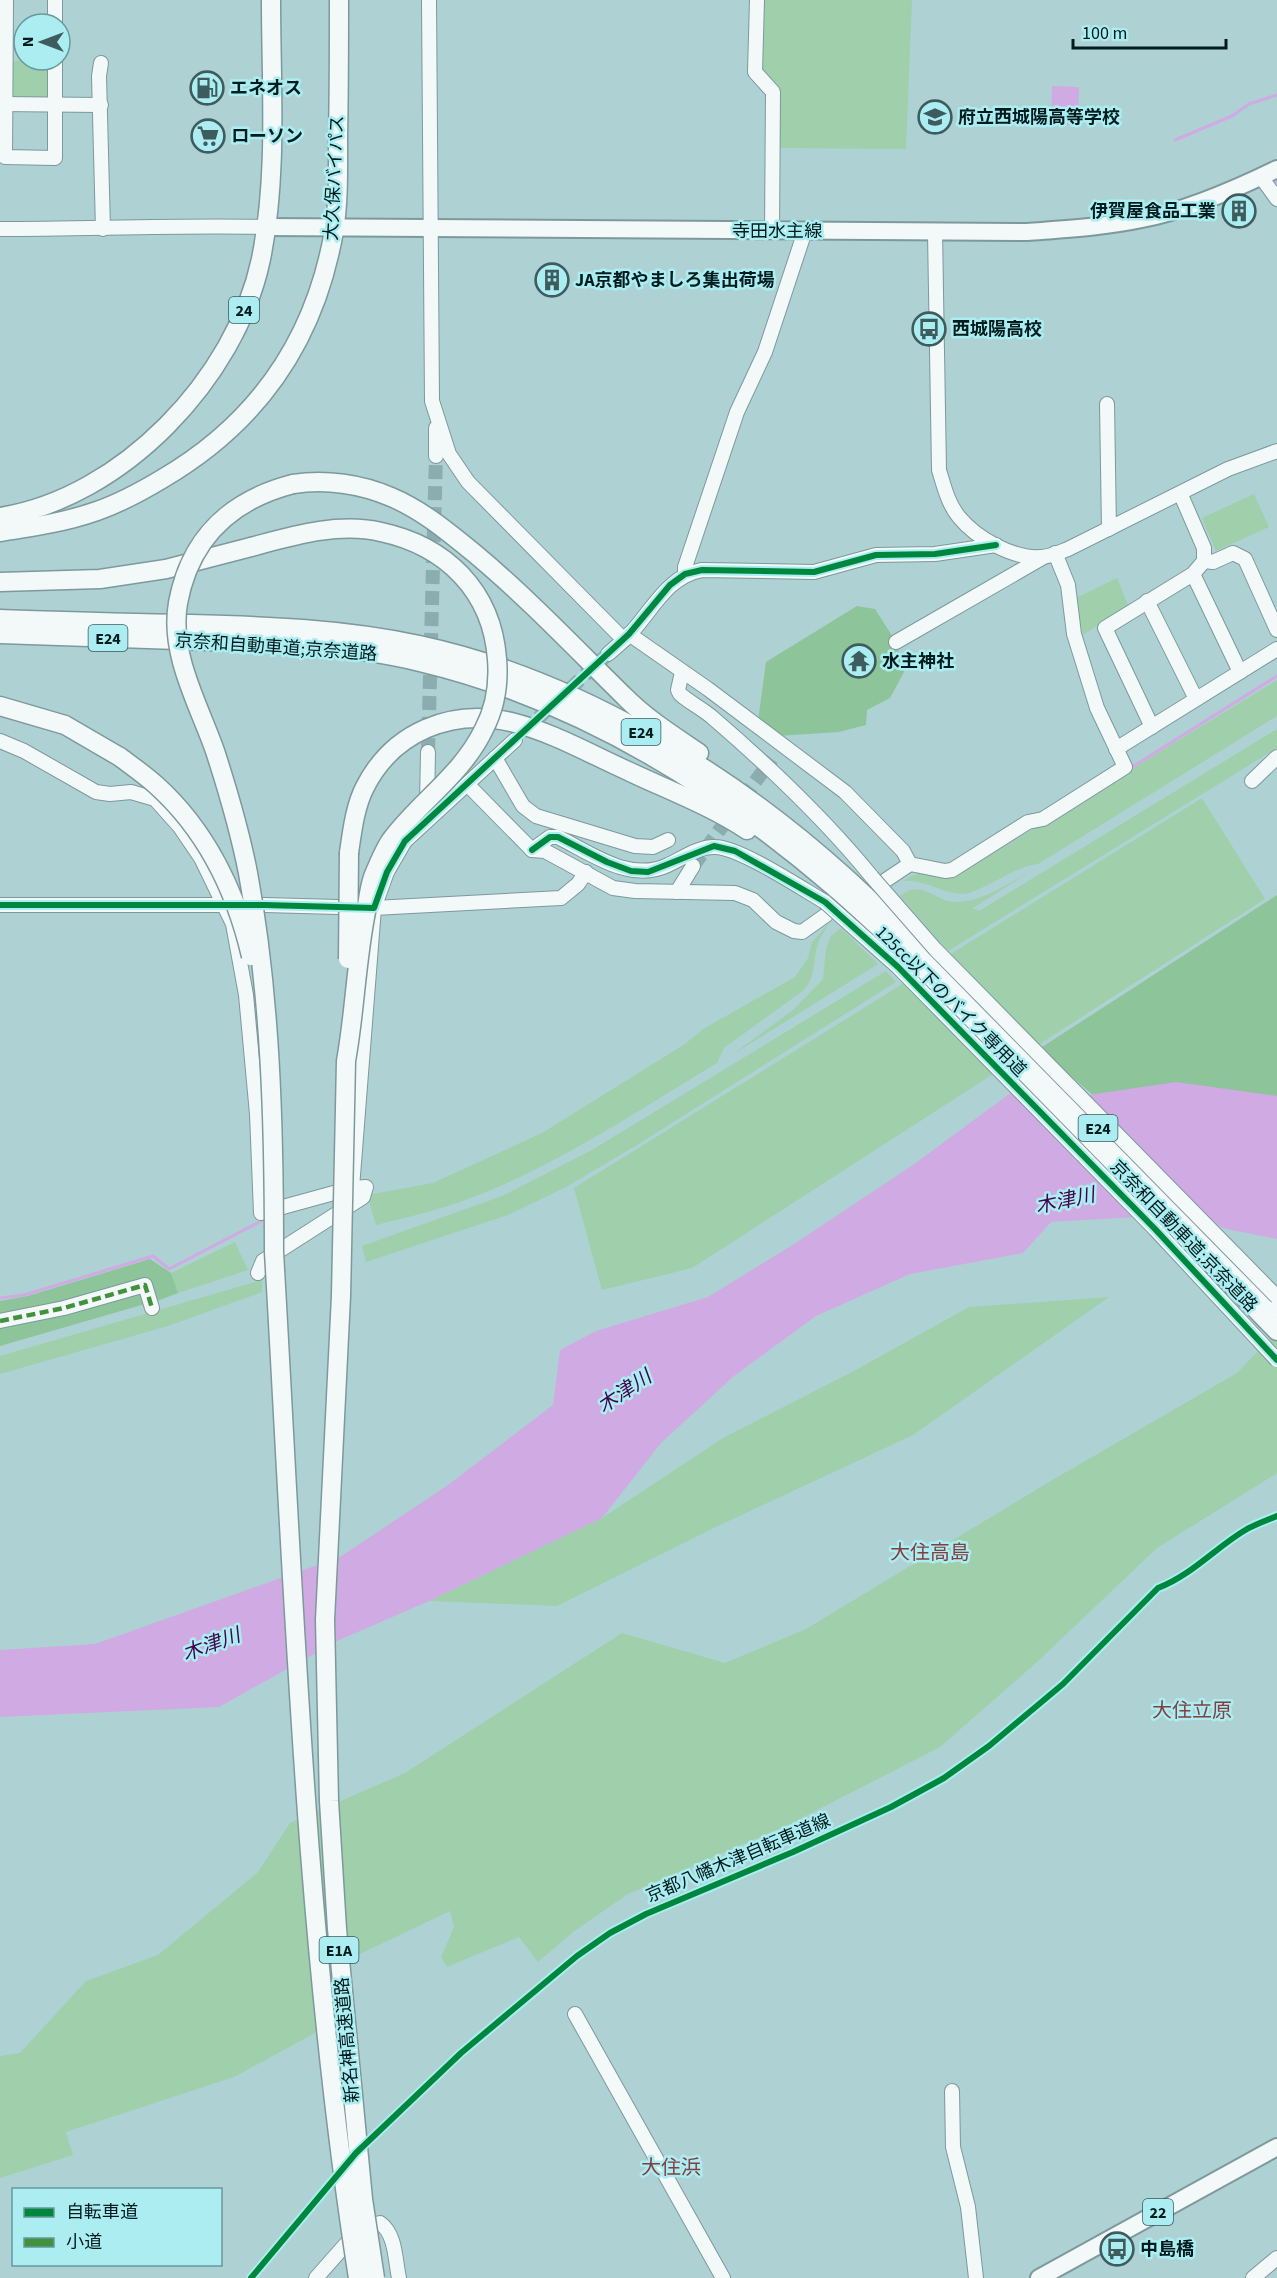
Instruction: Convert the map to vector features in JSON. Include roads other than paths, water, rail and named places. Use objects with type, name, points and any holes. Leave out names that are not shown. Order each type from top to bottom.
[{"type":"highway","name":"24","points":[[0,517],[20,514],[57,501],[93,483],[132,457],[162,431],[212,370],[231,339],[260,261],[270,202],[271,0]]},
{"type":"highway","name":"大久保バイパス","points":[[0,532],[62,521],[98,511],[187,465],[230,430],[266,392],[297,344],[319,293],[334,228],[338,156],[339,0]]},
{"type":"highway","points":[[274,1185],[268,1022],[258,931],[239,832],[215,752],[180,656],[177,629],[178,605],[184,579],[193,557],[217,524],[251,498],[293,484],[312,481],[350,484],[391,497],[424,515],[500,575],[574,644],[628,700],[746,788],[794,834]]},
{"type":"highway","points":[[0,582],[100,579],[166,570],[310,532],[351,530],[379,531],[407,540],[442,559],[471,586],[489,616],[496,640],[498,674],[494,705],[485,728],[471,753],[390,841],[373,878],[358,950],[353,1025],[346,1061]]},
{"type":"highway","name":"京奈和自動車道;京奈道路","points":[[0,619],[307,637],[347,633],[423,646],[510,672],[550,687],[623,722],[683,756],[740,794],[794,834],[844,876],[912,952],[1205,1259],[1277,1331]]},
{"type":"highway","name":"京奈和自動車道;京奈道路","points":[[0,634],[215,633]]},
{"type":"highway","name":"京奈和自動車道;京奈道路","points":[[307,637],[420,662],[508,687],[543,701],[624,740],[731,807],[829,902],[912,952],[1277,1309]]},
{"type":"highway","points":[[0,706],[65,725],[120,757],[156,785],[179,809],[201,837],[219,867],[232,895],[245,933],[257,983],[264,1035],[274,1185]]},
{"type":"highway","points":[[346,1061],[349,853],[352,829],[363,789],[379,763],[394,747],[412,735],[439,724],[481,718],[511,722],[542,732],[697,803],[741,826],[829,902]]},
{"type":"highway","name":"新名神高速道路","points":[[346,1061],[341,1296],[325,1620],[329,1801],[348,2063],[363,2199],[375,2278]]},
{"type":"highway","name":"新名神高速道路","points":[[274,1185],[274,1252],[306,1805],[332,2088],[358,2278]]},
{"type":"highway","points":[[1205,1259],[1277,1343]]},
{"type":"main road","name":"寺田水主線","points":[[266,227],[772,232],[1037,231],[1144,219],[1204,200],[1261,177],[1277,168]]},
{"type":"main road","name":"22","points":[[1039,2278],[1277,2147]]},
{"type":"street","points":[[6,0],[3,104],[5,157],[55,158],[55,72]]},
{"type":"street","points":[[429,0],[432,401],[449,454],[468,482],[626,637],[682,672],[845,792],[903,851],[910,864]]},
{"type":"street","points":[[757,0],[755,72],[773,92],[772,232]]},
{"type":"street","points":[[101,63],[99,76],[103,229]]},
{"type":"street","points":[[3,104],[101,105]]},
{"type":"street","points":[[1261,177],[1277,199]]},
{"type":"street","points":[[0,228],[103,229],[184,225],[266,227]]},
{"type":"street","points":[[685,574],[685,567],[737,412],[765,352],[805,231]]},
{"type":"street","points":[[935,232],[939,470],[947,498],[958,516],[973,531],[996,545],[1018,554],[1049,555]]},
{"type":"street","points":[[1107,404],[1110,529]]},
{"type":"street","points":[[436,419],[436,456]]},
{"type":"street","points":[[896,642],[1049,555],[1110,529],[1228,470],[1277,451]]},
{"type":"street","points":[[1152,726],[1105,628],[1193,574],[1204,561],[1204,548],[1180,495]]},
{"type":"street","points":[[608,654],[626,637],[670,585],[685,574],[702,570],[814,572],[876,555],[935,554],[996,545]]},
{"type":"street","points":[[1204,561],[1213,562],[1233,553],[1245,559],[1277,630]]},
{"type":"street","points":[[886,880],[910,864],[945,872],[952,870],[1028,822],[1043,819],[1125,767],[1097,708],[1074,634],[1068,585],[1049,555]]},
{"type":"street","points":[[1193,574],[1240,672]]},
{"type":"street","points":[[1147,601],[1196,699]]},
{"type":"street","points":[[1116,749],[1277,649]]},
{"type":"street","name":"125cc以下のバイク専用道","points":[[682,672],[678,690],[680,694],[711,715],[781,778],[843,841],[935,949],[1277,1297]]},
{"type":"street","points":[[352,1188],[374,908],[387,872],[405,841],[515,740]]},
{"type":"street","points":[[0,741],[24,751],[96,792],[110,794],[131,792],[155,799],[180,827],[201,858],[234,924],[246,995],[257,1114],[261,1213],[352,1188],[366,1188],[363,1197],[263,1261],[258,1273]]},
{"type":"street","points":[[772,759],[783,747]]},
{"type":"street","points":[[426,821],[428,752]]},
{"type":"street","points":[[1252,781],[1277,757]]},
{"type":"street","points":[[495,758],[523,806],[536,816],[635,846],[654,847],[668,840]]},
{"type":"street","points":[[467,784],[532,850],[545,851],[613,888],[635,891],[735,893],[753,900],[777,922],[794,931],[802,932],[829,902]]},
{"type":"street","name":"125cc以下のバイク専用道","points":[[532,850],[550,837],[558,837],[615,865],[631,871],[648,872],[714,846],[735,851],[829,902],[898,967],[1155,1229],[1277,1360]]},
{"type":"street","points":[[677,892],[693,866]]},
{"type":"street","points":[[0,905],[374,908],[561,898],[578,884],[586,872]]},
{"type":"street","points":[[0,1321],[64,1308],[145,1285],[152,1308]]},
{"type":"street","points":[[576,2014],[723,2278]]},
{"type":"street","points":[[952,2091],[953,2147],[968,2207],[976,2278]]},
{"type":"street","points":[[316,2278],[361,2227],[380,2223],[388,2228],[392,2237],[399,2278]]},
{"type":"street","points":[[1253,2278],[1277,2258]]},
{"type":"water","points":[[1052,86],[1079,87],[1078,125],[1051,124]]},
{"type":"water","name":"木津川","points":[[1054,1061],[1088,1095],[1176,1082],[1277,1096],[1277,1239],[1222,1228],[1205,1213],[1051,1222],[1023,1253],[910,1274],[816,1316],[734,1376],[661,1443],[602,1518],[429,1601],[337,1641],[219,1707],[0,1717],[0,1650],[95,1644],[340,1557],[448,1485],[553,1405],[560,1350],[596,1331],[708,1297],[794,1244],[913,1165]]},
{"type":"waterway","points":[[1175,140],[1232,116],[1249,104],[1277,95]]},
{"type":"waterway","points":[[1275,183],[1277,178]]},
{"type":"waterway","points":[[1129,769],[1277,676]]},
{"type":"waterway","points":[[0,1298],[24,1295],[153,1256],[169,1269],[265,1219]]},
{"type":"tunnel","points":[[428,752],[436,456]]},
{"type":"tunnel","points":[[523,732],[608,654]]},
{"type":"tunnel","points":[[693,866],[772,759]]},
{"type":"place","name":"エネオス","points":[[207,88]]},
{"type":"place","name":"府立西城陽高等学校","points":[[935,117]]},
{"type":"place","name":"ローソン","points":[[208,136]]},
{"type":"place","name":"伊賀屋食品工業","points":[[1239,211]]},
{"type":"place","name":"JA京都やましろ集出荷場","points":[[552,280]]},
{"type":"place","name":"西城陽高校","points":[[929,329]]},
{"type":"place","name":"水主神社","points":[[859,661]]},
{"type":"place","name":"中島橋","points":[[1117,2249]]},
{"type":"district","name":"大住高島","points":[[930,1552]]},
{"type":"district","name":"大住立原","points":[[1192,1710]]},
{"type":"district","name":"大住浜","points":[[671,2167]]}]
